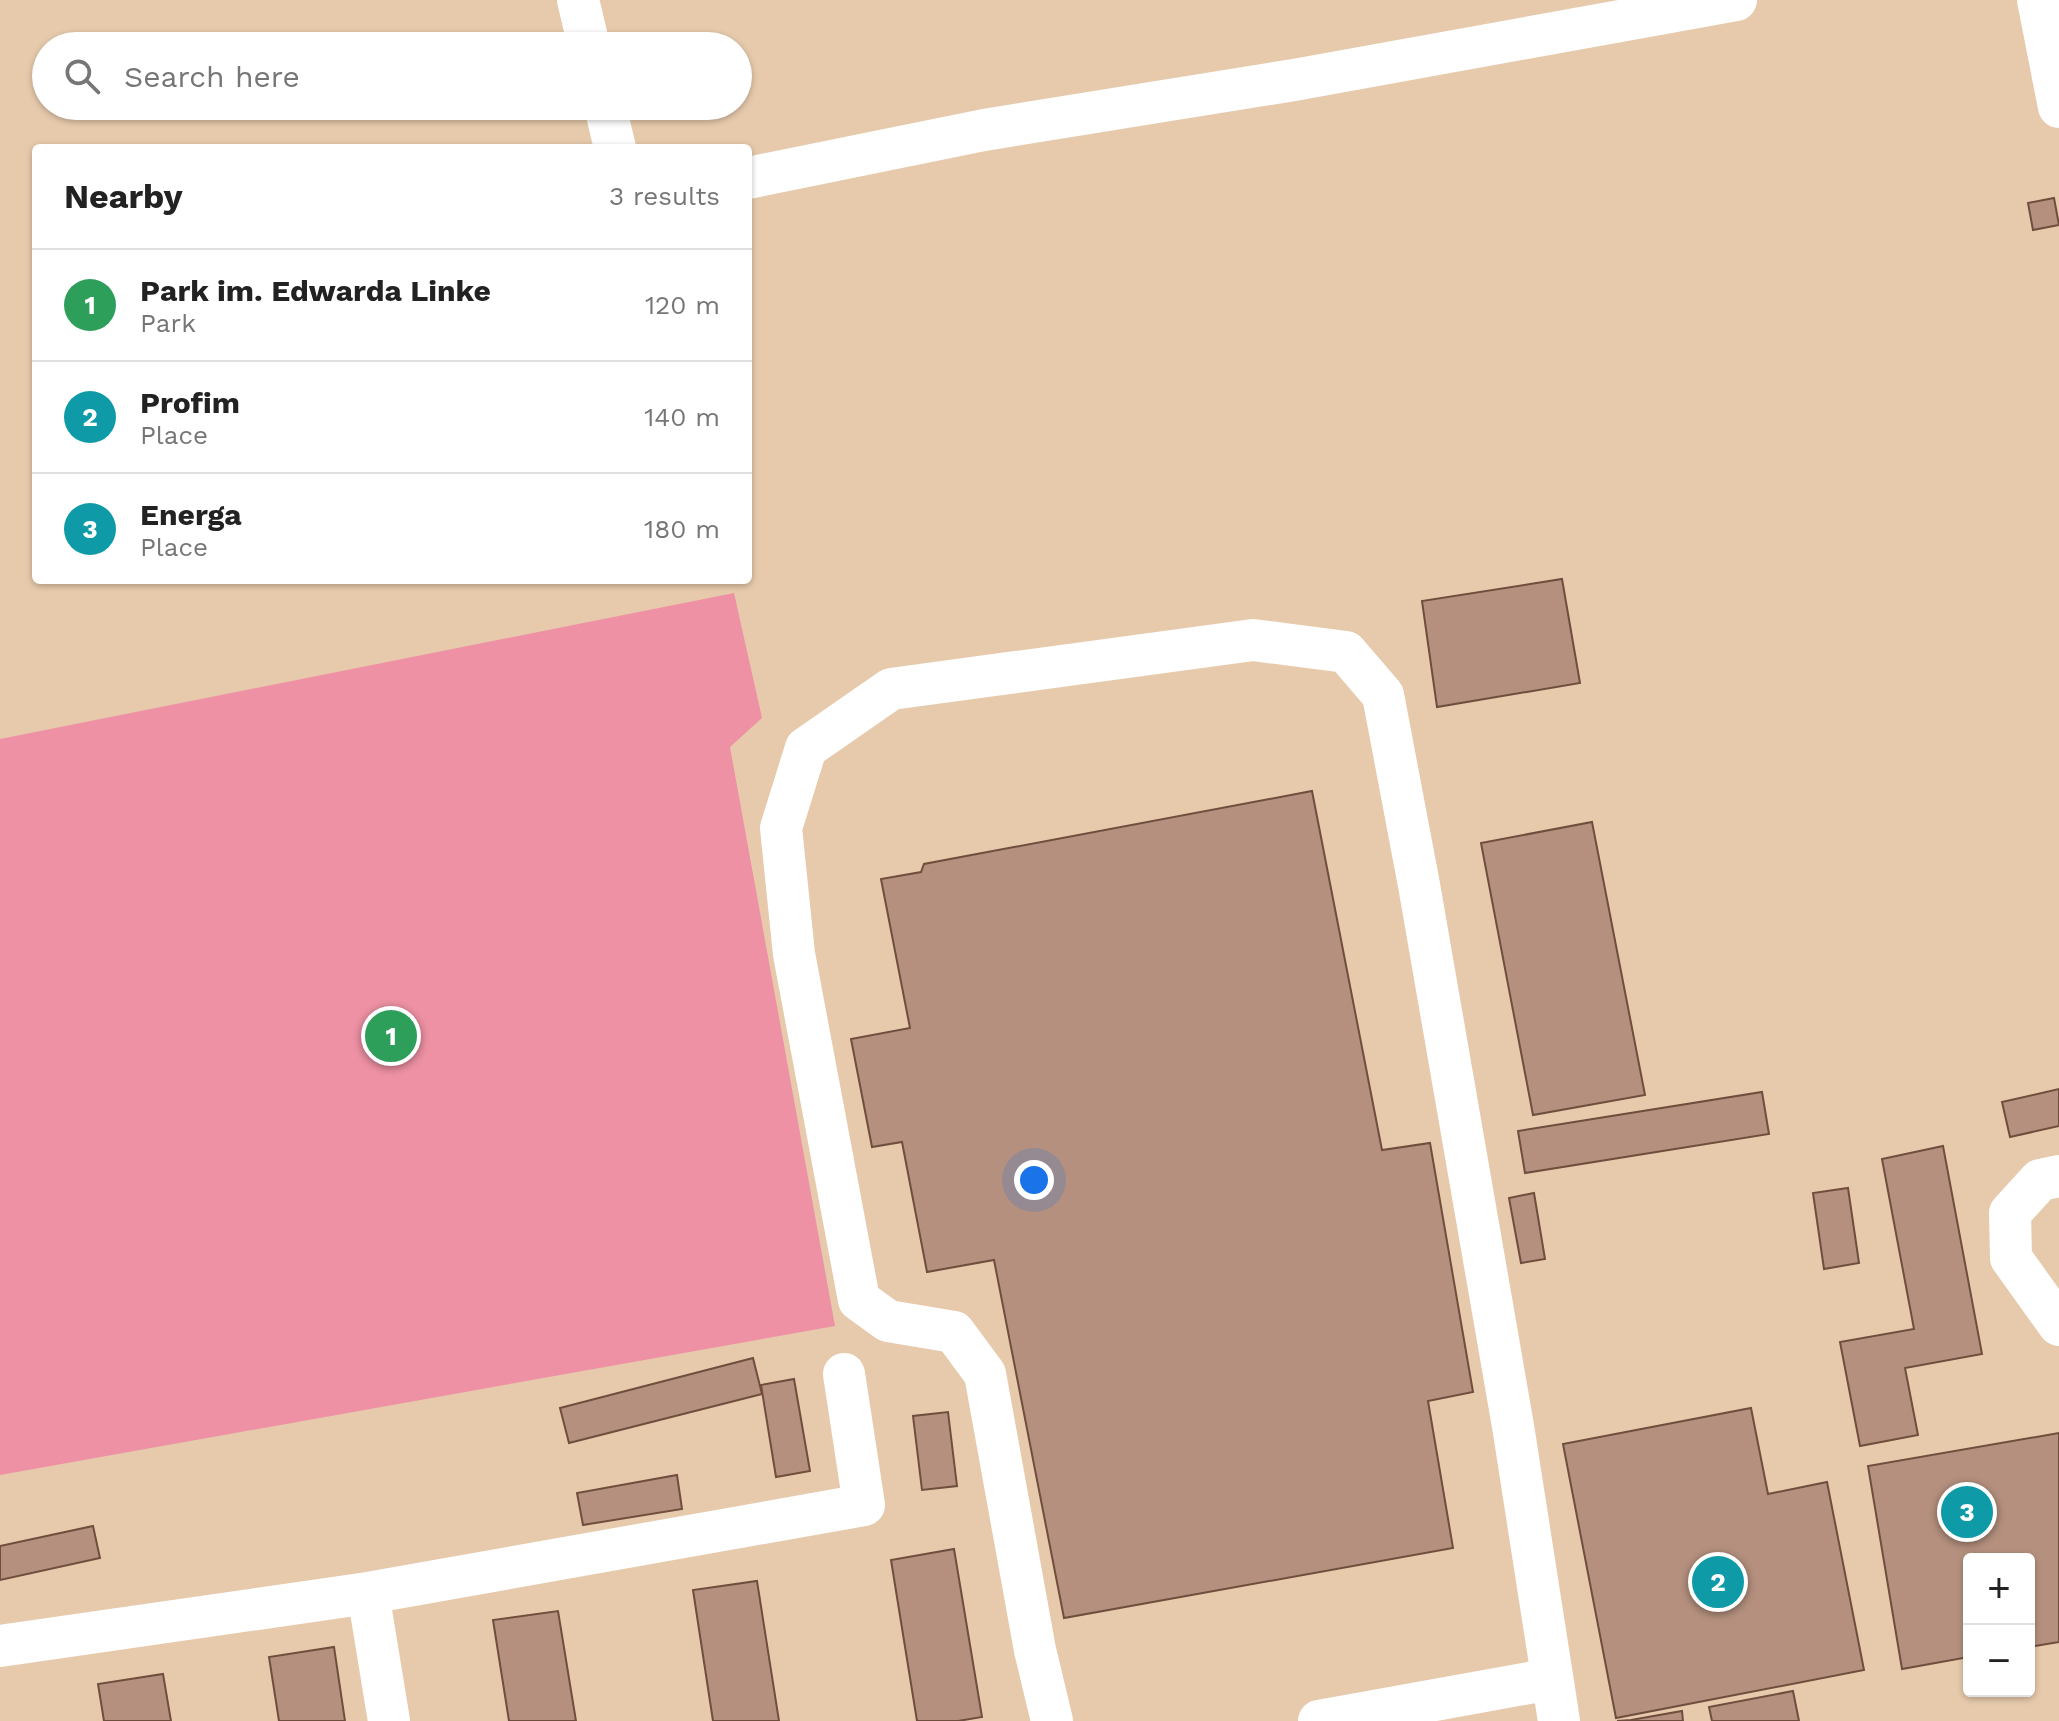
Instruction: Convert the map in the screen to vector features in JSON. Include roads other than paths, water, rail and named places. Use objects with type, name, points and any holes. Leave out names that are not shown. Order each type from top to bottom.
[{"type":"lane","points":[[578,0],[586,32]]},
{"type":"lane","points":[[752,177],[984,130],[1294,80],[1736,0]]},
{"type":"lane","points":[[2038,0],[2054,48],[2059,107]]},
{"type":"lane","points":[[608,120],[614,144]]},
{"type":"lane","points":[[1052,1721],[1035,1650],[985,1374],[954,1332],[888,1321],[859,1300],[794,954],[781,828],[806,748],[891,689],[1253,640],[1346,652],[1383,695],[1513,1426],[1559,1721]]},
{"type":"lane","points":[[2059,1176],[2040,1180],[2010,1213],[2011,1258],[2059,1325]]},
{"type":"lane","points":[[0,1646],[368,1593],[864,1505],[844,1374]]},
{"type":"lane","points":[[368,1593],[389,1721]]},
{"type":"lane","points":[[1319,1721],[1551,1679]]},
{"type":"place","name":"Park im. Edwarda Linke","points":[[391,1036]]},
{"type":"place","name":"Energa","points":[[1967,1512]]},
{"type":"place","name":"Profim","points":[[1718,1582]]}]
